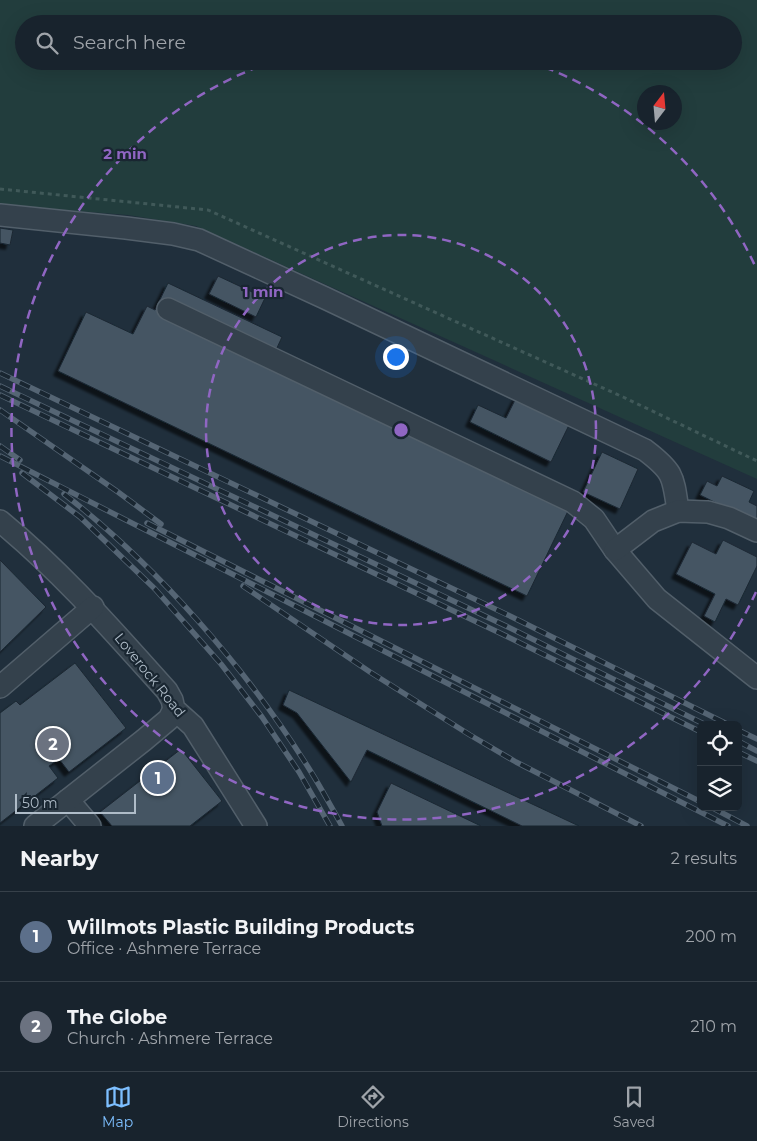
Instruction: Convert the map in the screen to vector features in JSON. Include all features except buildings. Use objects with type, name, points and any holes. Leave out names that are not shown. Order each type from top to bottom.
[{"type":"street","points":[[0,215],[126,228],[173,234],[199,240],[645,450],[663,463],[673,478],[678,510]]},
{"type":"street","points":[[168,309],[573,502],[594,518],[615,550],[657,599],[757,678]]},
{"type":"street","points":[[615,550],[653,521],[678,510],[708,512],[729,518],[757,531]]},
{"type":"street","name":"Loverock Road","points":[[0,521],[54,568],[93,607],[167,692],[172,700],[174,709],[193,726],[256,826]]},
{"type":"street","points":[[0,687],[93,607]]},
{"type":"street","points":[[35,826],[156,730],[169,719],[174,709]]},
{"type":"street","points":[[68,800],[90,826]]},
{"type":"path","points":[[0,189],[208,210],[614,393],[757,461]]},
{"type":"green space","points":[[0,0],[757,0],[757,479],[196,226],[128,215],[0,205]]},
{"type":"railway","points":[[0,373],[512,617],[721,721]]},
{"type":"railway","points":[[0,386],[506,626],[698,721]]},
{"type":"railway","points":[[0,395],[502,634],[697,730]]},
{"type":"railway","points":[[0,410],[161,524]]},
{"type":"railway","points":[[0,446],[20,460]]},
{"type":"railway","points":[[0,456],[728,826]]},
{"type":"railway","points":[[22,473],[80,517],[155,589],[221,664],[262,717],[299,772],[330,826]]},
{"type":"railway","points":[[64,494],[98,522],[165,585],[228,656],[283,730],[312,774],[342,826]]},
{"type":"railway","points":[[147,523],[697,800]]},
{"type":"railway","points":[[243,586],[370,672],[470,735],[516,762],[641,826]]},
{"type":"railway","points":[[742,732],[757,739]]},
{"type":"railway","points":[[742,743],[757,751]]},
{"type":"railway","points":[[742,754],[757,761]]},
{"type":"railway","points":[[719,811],[747,826]]},
{"type":"place","name":"The Globe","points":[[53,744]]},
{"type":"place","name":"Willmots Plastic Building Products","points":[[158,778]]}]
